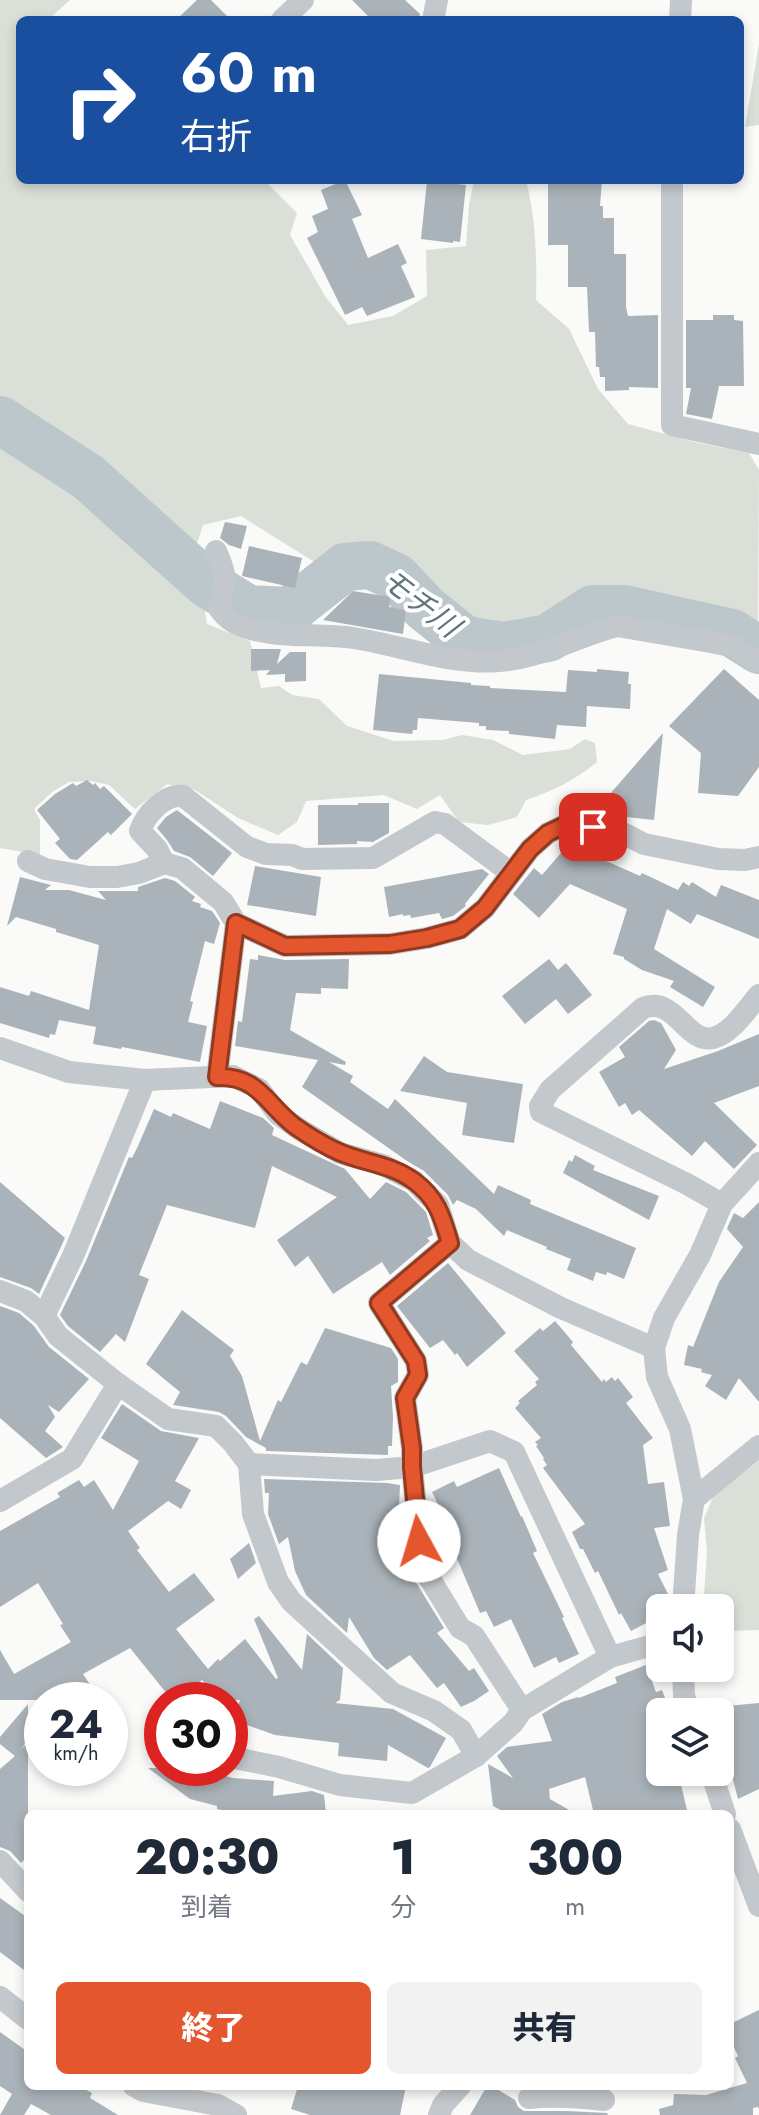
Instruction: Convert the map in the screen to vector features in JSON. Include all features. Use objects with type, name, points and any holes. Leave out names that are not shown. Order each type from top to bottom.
[{"type":"street","points":[[286,16],[303,0]]},
{"type":"street","points":[[672,184],[672,425],[759,444]]},
{"type":"street","points":[[216,551],[225,571],[226,583],[219,608],[236,624],[257,631],[352,638],[455,659],[496,662],[522,659],[617,626],[734,646],[759,662]]},
{"type":"street","points":[[164,863],[157,849],[140,831],[141,825],[162,801],[173,795],[183,796],[247,847],[266,854],[317,860],[373,858],[435,822],[445,824],[511,873]]},
{"type":"street","points":[[28,861],[45,869],[90,877],[139,873],[164,863],[182,868],[223,902],[236,923],[285,946],[390,944],[460,929],[485,908],[530,849],[548,833],[565,825],[619,831],[644,844],[718,859],[759,857]]},
{"type":"street","points":[[217,1077],[236,923]]},
{"type":"street","points":[[722,1204],[541,1112],[540,1106],[550,1090],[643,1008],[653,1004],[664,1007],[698,1036],[712,1038],[726,1031],[759,995]]},
{"type":"street","points":[[0,1048],[69,1072],[145,1080],[233,1076],[259,1089],[278,1114],[340,1153],[383,1165],[414,1181],[438,1205],[450,1243],[468,1260],[547,1302],[654,1348]]},
{"type":"street","points":[[44,1316],[73,1256],[145,1080]]},
{"type":"street","points":[[684,1594],[694,1499],[680,1429],[657,1377],[654,1348],[664,1318],[700,1255],[722,1204],[759,1163]]},
{"type":"street","points":[[450,1243],[379,1303],[416,1361],[418,1375],[405,1398],[422,1566],[460,1628],[474,1636],[522,1710]]},
{"type":"street","points":[[0,1291],[26,1301],[44,1316],[58,1336],[168,1419],[216,1426],[249,1464],[253,1514],[278,1582],[291,1601],[392,1693],[434,1711],[461,1730],[476,1756]]},
{"type":"street","points":[[4,1492],[72,1459],[118,1384]]},
{"type":"street","points":[[249,1464],[376,1470],[412,1467],[490,1441],[514,1452],[610,1657]]},
{"type":"street","points":[[694,1499],[759,1446]]},
{"type":"street","points":[[248,1761],[340,1785],[412,1793],[476,1756],[513,1723],[522,1710],[610,1657],[646,1647]]},
{"type":"street","points":[[716,1786],[724,1810]]},
{"type":"street","points":[[734,1845],[759,1906]]},
{"type":"street","points":[[0,1861],[24,1887]]},
{"type":"street","points":[[0,1997],[24,2016]]},
{"type":"street","points":[[141,2090],[218,2105],[236,2115]]},
{"type":"street","points":[[439,2115],[443,2105],[456,2090]]},
{"type":"street","points":[[529,2098],[559,2096],[603,2100]]},
{"type":"shaded area","points":[[0,0],[70,0],[52,16],[16,16],[16,184],[268,184],[297,213],[290,235],[325,296],[348,325],[393,316],[427,296],[426,250],[466,246],[473,184],[527,184],[535,240],[536,300],[569,329],[598,389],[628,424],[749,453],[759,470],[758,636],[723,619],[600,595],[550,617],[488,634],[452,621],[426,583],[375,547],[324,568],[241,516],[203,525],[195,550],[207,624],[250,641],[261,688],[279,686],[292,695],[319,699],[347,726],[394,741],[443,740],[462,735],[493,740],[523,755],[570,749],[585,739],[595,743],[597,762],[563,784],[526,800],[517,817],[488,825],[459,822],[440,795],[417,809],[384,795],[306,801],[297,822],[278,835],[238,818],[195,790],[167,784],[135,809],[109,785],[91,781],[69,782],[52,792],[34,809],[40,820],[40,855],[0,848]]},
{"type":"shaded area","points":[[759,44],[759,125],[745,127]]},
{"type":"shaded area","points":[[759,1461],[759,1630],[734,1631],[734,1594],[704,1594],[707,1552],[704,1518],[713,1497]]},
{"type":"building","points":[[197,0],[211,0],[227,16],[180,16]]},
{"type":"building","points":[[352,0],[405,0],[420,14],[420,16],[368,16]]},
{"type":"building","points":[[335,184],[347,184],[362,215],[352,219],[368,258],[398,244],[407,263],[401,266],[415,297],[367,316],[362,307],[345,315],[307,238],[318,232],[312,216],[328,209],[321,190]]},
{"type":"building","points":[[427,184],[466,185],[460,242],[421,239]]},
{"type":"building","points":[[548,184],[602,184],[600,206],[603,206],[603,218],[614,218],[614,254],[626,254],[628,316],[658,315],[658,388],[629,387],[629,390],[605,391],[605,377],[600,377],[599,367],[596,367],[595,332],[589,332],[587,287],[568,287],[568,245],[548,245]]},
{"type":"building","points":[[713,315],[734,315],[734,320],[743,321],[744,386],[719,386],[712,419],[686,414],[691,388],[686,388],[686,320],[713,320]]},
{"type":"building","points":[[225,522],[247,526],[241,549],[220,538]]},
{"type":"building","points":[[249,546],[302,558],[295,588],[242,576]]},
{"type":"building","points":[[353,591],[390,597],[389,607],[406,610],[403,634],[323,620]]},
{"type":"building","points":[[251,649],[281,649],[277,664],[290,652],[306,652],[306,681],[285,682],[285,674],[266,675],[270,670],[251,671]]},
{"type":"building","points":[[597,669],[629,672],[630,709],[587,706],[586,727],[557,725],[555,739],[486,730],[486,726],[479,726],[479,723],[418,718],[417,730],[413,730],[412,734],[373,730],[379,674],[471,683],[490,688],[566,692],[568,670],[597,672]]},
{"type":"building","points":[[724,669],[759,700],[759,767],[738,796],[698,793],[701,753],[669,726]]},
{"type":"building","points":[[663,733],[654,820],[608,815],[610,794]]},
{"type":"building","points":[[87,780],[100,789],[104,786],[132,814],[111,835],[108,832],[77,860],[70,859],[55,843],[60,839],[37,810],[73,783],[76,786]]},
{"type":"building","points":[[389,803],[389,833],[373,842],[318,845],[318,805]]},
{"type":"building","points":[[177,810],[232,853],[213,876],[190,857],[174,851],[157,828]]},
{"type":"building","points":[[572,840],[581,840],[604,860],[678,890],[683,882],[689,886],[692,882],[716,897],[721,885],[759,900],[759,939],[697,914],[691,924],[667,909],[654,949],[715,987],[703,1007],[670,987],[674,981],[642,970],[624,957],[613,954],[627,909],[570,884],[539,918],[513,894],[534,868],[542,875]]},
{"type":"building","points":[[255,866],[321,877],[316,916],[247,905]]},
{"type":"building","points":[[482,869],[489,874],[466,906],[453,916],[442,919],[439,913],[411,918],[403,914],[389,917],[384,887]]},
{"type":"building","points":[[20,877],[51,885],[45,890],[69,890],[106,900],[98,891],[138,891],[138,887],[165,878],[175,881],[195,897],[192,901],[201,904],[200,907],[212,911],[220,923],[214,944],[205,941],[188,1022],[207,1026],[200,1062],[93,1044],[96,1027],[59,1020],[55,1035],[50,1034],[49,1038],[0,1023],[0,987],[29,996],[31,991],[89,1010],[99,945],[16,917],[7,926]]},
{"type":"building","points":[[258,955],[285,960],[349,959],[348,989],[321,988],[321,994],[296,993],[290,1030],[346,1062],[345,1065],[329,1062],[353,1076],[350,1082],[388,1109],[395,1099],[494,1194],[498,1185],[531,1200],[530,1204],[636,1248],[624,1279],[607,1272],[606,1275],[596,1272],[593,1281],[567,1270],[571,1259],[507,1230],[504,1236],[476,1209],[457,1200],[453,1205],[448,1195],[424,1171],[302,1087],[318,1060],[235,1046],[238,1021],[242,1022],[250,959],[258,960]]},
{"type":"building","points":[[549,959],[558,970],[566,963],[592,995],[568,1014],[556,999],[525,1024],[502,996]]},
{"type":"building","points":[[654,1020],[661,1023],[676,1050],[664,1069],[759,1034],[759,1086],[714,1103],[757,1145],[734,1169],[705,1141],[692,1156],[639,1110],[632,1115],[625,1103],[619,1107],[599,1072],[625,1057],[619,1047]]},
{"type":"building","points":[[424,1056],[447,1072],[523,1084],[514,1143],[462,1135],[467,1103],[400,1091]]},
{"type":"building","points":[[220,1101],[263,1118],[274,1128],[272,1135],[345,1169],[370,1199],[386,1182],[406,1192],[426,1212],[433,1235],[390,1275],[382,1262],[333,1294],[308,1256],[295,1267],[277,1240],[337,1197],[272,1166],[255,1228],[167,1205],[139,1275],[149,1279],[125,1342],[116,1334],[100,1352],[68,1326],[60,1315],[129,1157],[132,1158],[154,1109],[171,1117],[173,1113],[210,1129]]},
{"type":"building","points":[[575,1155],[595,1166],[593,1170],[659,1196],[649,1220],[563,1173]]},
{"type":"building","points":[[0,1182],[65,1238],[39,1294],[0,1277]]},
{"type":"building","points":[[759,1202],[759,1402],[739,1378],[726,1400],[705,1386],[712,1375],[684,1365],[688,1345],[693,1347],[719,1282],[743,1247],[727,1229],[728,1226],[734,1213],[743,1218]]},
{"type":"building","points":[[448,1263],[506,1333],[467,1367],[443,1340],[430,1348],[397,1306]]},
{"type":"building","points":[[0,1306],[19,1313],[34,1326],[49,1347],[89,1379],[59,1412],[48,1405],[55,1417],[45,1431],[63,1447],[46,1458],[0,1418]]},
{"type":"building","points":[[182,1310],[234,1350],[230,1356],[242,1376],[260,1441],[278,1400],[281,1402],[301,1362],[307,1365],[325,1328],[391,1348],[398,1359],[398,1382],[391,1386],[392,1446],[388,1446],[388,1455],[266,1451],[219,1412],[173,1405],[180,1392],[146,1364]]},
{"type":"building","points":[[555,1321],[602,1382],[612,1377],[615,1381],[618,1378],[633,1397],[626,1403],[653,1438],[643,1445],[648,1484],[664,1482],[670,1526],[654,1528],[668,1570],[658,1574],[668,1594],[646,1594],[646,1623],[631,1631],[572,1532],[585,1524],[543,1468],[547,1465],[535,1442],[541,1438],[515,1408],[539,1379],[514,1351],[540,1328],[543,1331]]},
{"type":"building","points":[[122,1404],[161,1431],[199,1438],[175,1481],[191,1490],[181,1509],[168,1501],[128,1531],[140,1548],[137,1550],[169,1592],[194,1573],[215,1600],[176,1629],[208,1669],[245,1639],[278,1678],[254,1619],[259,1616],[302,1670],[307,1634],[343,1668],[340,1700],[335,1703],[393,1709],[446,1738],[430,1767],[388,1745],[387,1761],[338,1756],[339,1743],[275,1735],[248,1725],[248,1682],[157,1682],[130,1648],[83,1674],[88,1682],[24,1682],[24,1700],[0,1700],[0,1650],[14,1674],[71,1642],[38,1583],[0,1607],[0,1531],[60,1497],[57,1493],[79,1480],[84,1487],[94,1480],[113,1510],[139,1461],[101,1438]]},
{"type":"building","points":[[499,1468],[579,1654],[559,1663],[556,1657],[534,1668],[511,1619],[494,1627],[486,1611],[480,1613],[453,1549],[458,1546],[432,1492],[454,1481],[457,1487]]},
{"type":"building","points":[[264,1479],[400,1485],[399,1508],[402,1506],[409,1571],[444,1628],[437,1633],[469,1671],[474,1668],[489,1691],[461,1707],[444,1683],[437,1688],[410,1655],[387,1670],[374,1658],[349,1617],[347,1633],[306,1595],[295,1571],[288,1537],[279,1544],[268,1514],[269,1493],[265,1493]]},
{"type":"building","points":[[249,1543],[256,1563],[238,1579],[230,1559]]},
{"type":"building","points":[[646,1665],[646,1682],[652,1682],[656,1692],[662,1690],[665,1698],[646,1698],[646,1786],[681,1786],[687,1810],[593,1810],[585,1777],[549,1789],[550,1799],[569,1810],[500,1810],[493,1806],[488,1764],[513,1778],[497,1756],[507,1747],[552,1741],[542,1714],[562,1702],[617,1683],[615,1677]]},
{"type":"building","points":[[759,1703],[759,1789],[738,1799],[734,1784],[734,1705]]},
{"type":"building","points":[[24,1709],[24,1745],[21,1749],[24,1746],[24,1786],[28,1786],[28,1810],[24,1810],[24,1860],[21,1863],[10,1851],[0,1847],[0,1769],[15,1756],[0,1744],[0,1737]]},
{"type":"building","points":[[248,1779],[274,1781],[273,1796],[312,1791],[324,1795],[326,1810],[221,1810],[190,1799],[172,1786],[248,1786]]},
{"type":"building","points":[[0,1898],[24,1915],[24,1970],[0,1952]]},
{"type":"building","points":[[759,2010],[759,2109],[753,2108],[753,2115],[660,2115],[659,2109],[673,2105],[674,2094],[706,2095],[734,2090],[734,2087],[747,2083],[735,2058],[738,2056],[734,2048],[734,2022]]},
{"type":"building","points":[[0,2032],[24,2049],[24,2090],[86,2090],[92,2093],[90,2098],[118,2115],[51,2115],[31,2104],[24,2115],[0,2115],[12,2094],[0,2086]]},
{"type":"building","points":[[297,2090],[405,2090],[400,2115],[310,2115],[291,2109]]},
{"type":"building","points":[[485,2090],[499,2090],[515,2100],[524,2111],[608,2115],[470,2115]]},
{"type":"waterway","name":"モチ川","points":[[0,420],[88,477],[206,583],[248,609],[289,611],[345,567],[370,565],[396,577],[425,608],[465,640],[504,646],[548,638],[593,609],[624,609],[732,633],[759,650]]},
{"type":"route","points":[[419,1541],[405,1398],[418,1375],[416,1361],[379,1303],[450,1243],[438,1205],[414,1181],[383,1165],[340,1153],[278,1114],[259,1089],[233,1076],[217,1077],[236,923],[285,946],[390,944],[427,938],[460,929],[485,908],[530,849],[548,833],[565,825],[593,827]]}]
